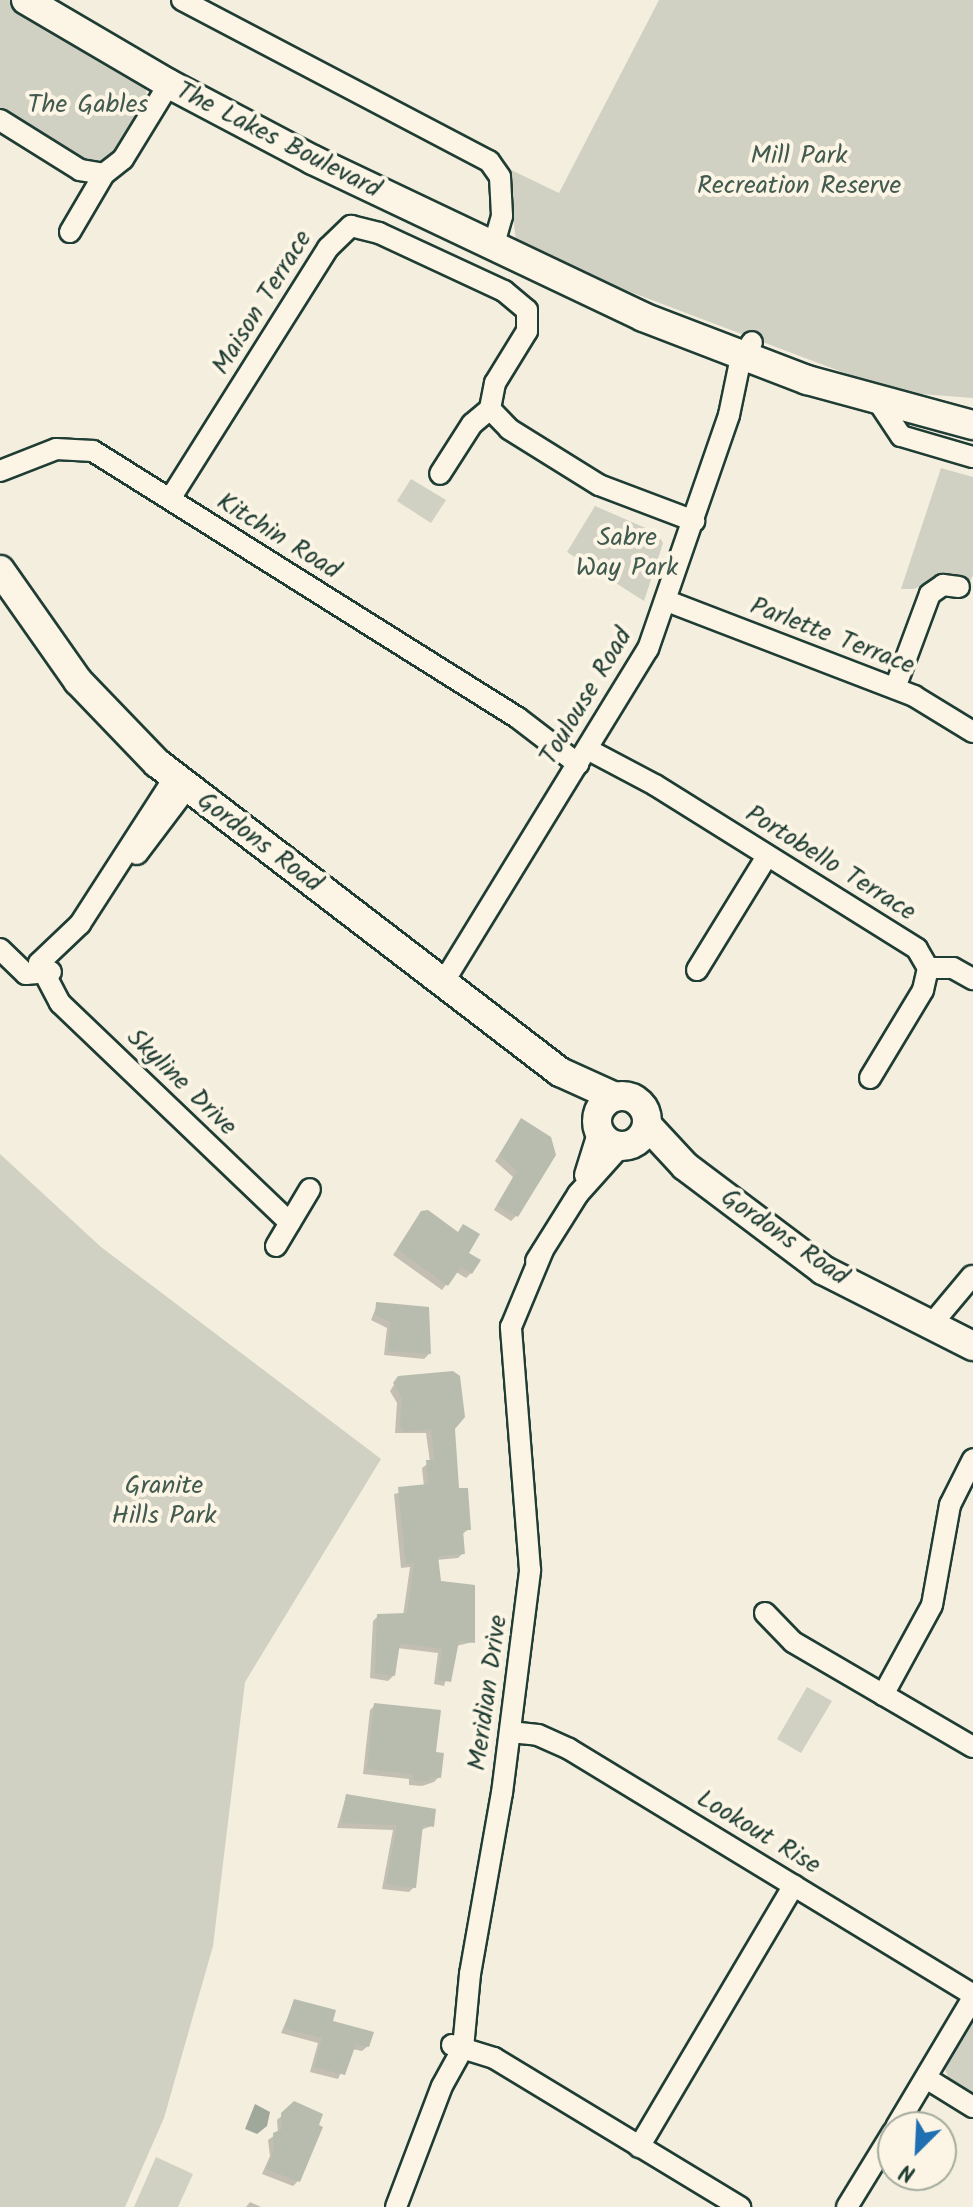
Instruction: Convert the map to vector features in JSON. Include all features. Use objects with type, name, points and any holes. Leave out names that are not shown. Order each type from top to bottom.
[{"type":"street","name":"The Lakes Boulevard","points":[[26,0],[169,84],[493,247],[750,353],[875,397],[973,425]]},
{"type":"street","points":[[182,0],[489,161],[500,177],[502,216],[493,247]]},
{"type":"street","points":[[70,232],[104,174],[123,159],[169,84]]},
{"type":"street","points":[[0,120],[80,170],[104,174]]},
{"type":"street","name":"Maison Terrace","points":[[170,499],[328,248],[351,226],[379,233],[522,303],[529,317],[527,331],[495,383],[490,409],[472,424],[440,474]]},
{"type":"street","name":"Toulouse Road","points":[[443,983],[648,649],[750,353]]},
{"type":"street","points":[[875,397],[901,436],[973,457]]},
{"type":"street","points":[[490,409],[509,429],[599,485],[694,521]]},
{"type":"street","name":"Kitchin Road","points":[[0,471],[56,449],[81,448],[170,499],[518,718],[586,751]]},
{"type":"street","name":"Gordons Road","points":[[0,570],[78,681],[181,783],[560,1072],[619,1133],[685,1166],[823,1270],[973,1346]]},
{"type":"street","points":[[895,688],[930,594],[943,585],[959,587]]},
{"type":"street","name":"Parlette Terrace","points":[[667,601],[895,688],[973,732]]},
{"type":"street","name":"Portobello Terrace","points":[[586,751],[655,785],[917,949],[928,968]]},
{"type":"street","points":[[41,970],[80,924],[181,783]]},
{"type":"street","points":[[697,970],[767,856]]},
{"type":"street","name":"Skyline Drive","points":[[0,942],[41,970],[60,1003],[290,1223]]},
{"type":"street","name":"Skyline Drive","points":[[0,949],[26,974],[41,970]]},
{"type":"street","points":[[870,1078],[923,990],[928,968],[953,968],[973,979]]},
{"type":"street","name":"Gordons Road","points":[[560,1072],[615,1097],[636,1100],[645,1111],[619,1133]]},
{"type":"street","points":[[615,1097],[602,1105],[619,1133]]},
{"type":"street","name":"Meridian Drive","points":[[396,2207],[457,2047],[510,1732],[530,1570],[515,1416],[511,1327],[543,1250],[619,1133]]},
{"type":"street","points":[[276,1246],[310,1189]]},
{"type":"street","points":[[937,1328],[973,1276]]},
{"type":"street","points":[[883,1695],[932,1605],[950,1505],[973,1459]]},
{"type":"street","points":[[765,1613],[793,1642],[973,1747]]},
{"type":"street","name":"Lookout Rise","points":[[510,1732],[538,1735],[569,1749],[973,1997]]},
{"type":"street","points":[[639,2147],[794,1885]]},
{"type":"street","points":[[905,2111],[973,1997]]},
{"type":"street","points":[[457,2047],[494,2058],[740,2207]]},
{"type":"street","points":[[926,2078],[973,2107]]},
{"type":"street","points":[[847,2207],[877,2157]]},
{"type":"green space","name":"The Gables","points":[[0,0],[9,0],[144,84],[148,99],[117,152],[105,162],[82,160],[0,109]]},
{"type":"green space","name":"Mill Park Recreation Reserve","points":[[659,0],[973,0],[973,398],[895,392],[517,249],[507,168],[559,193]]},
{"type":"green space","points":[[941,468],[973,477],[973,575],[970,581],[942,576],[914,589],[901,589]]},
{"type":"green space","points":[[411,479],[446,500],[431,523],[397,501]]},
{"type":"green space","name":"Sabre Way Park","points":[[595,506],[657,533],[663,543],[644,601],[567,552]]},
{"type":"green space","name":"Granite Hills Park","points":[[0,1154],[101,1247],[381,1459],[245,1682],[213,1946],[164,2118],[125,2207],[0,2207]]},
{"type":"green space","points":[[807,1687],[832,1701],[801,1753],[777,1739]]},
{"type":"green space","points":[[973,2015],[973,2098],[951,2084],[944,2067]]},
{"type":"green space","points":[[156,2157],[193,2174],[178,2207],[134,2207]]},
{"type":"shaded area","points":[[255,2104],[270,2112],[267,2126],[257,2134],[245,2129]]},
{"type":"building","points":[[521,1118],[551,1137],[556,1155],[518,1217],[497,1205],[517,1171],[499,1155]]},
{"type":"building","points":[[428,1210],[458,1232],[463,1224],[480,1234],[469,1253],[481,1260],[472,1274],[461,1267],[448,1286],[397,1249],[421,1211]]},
{"type":"building","points":[[376,1302],[429,1307],[431,1354],[388,1351],[391,1322],[375,1315]]},
{"type":"building","points":[[453,1371],[460,1376],[465,1417],[455,1429],[459,1488],[468,1488],[471,1530],[463,1530],[465,1554],[438,1556],[441,1581],[475,1585],[475,1643],[459,1641],[451,1682],[438,1680],[442,1649],[400,1643],[395,1676],[375,1673],[377,1614],[407,1613],[414,1563],[406,1564],[398,1487],[428,1484],[426,1460],[435,1460],[431,1429],[405,1432],[400,1427],[402,1397],[393,1383],[398,1376]]},
{"type":"building","points":[[374,1703],[441,1710],[436,1752],[444,1753],[441,1778],[429,1777],[429,1782],[413,1780],[413,1774],[367,1769]]},
{"type":"building","points":[[346,1794],[436,1809],[434,1827],[423,1825],[416,1888],[386,1884],[397,1825],[341,1823]]},
{"type":"building","points":[[294,1999],[336,2010],[333,2021],[374,2032],[369,2047],[356,2044],[345,2075],[314,2067],[322,2038],[284,2028]]},
{"type":"building","points":[[294,2101],[323,2114],[319,2125],[323,2127],[300,2182],[266,2169],[274,2150],[273,2133],[282,2129],[281,2113]]}]
